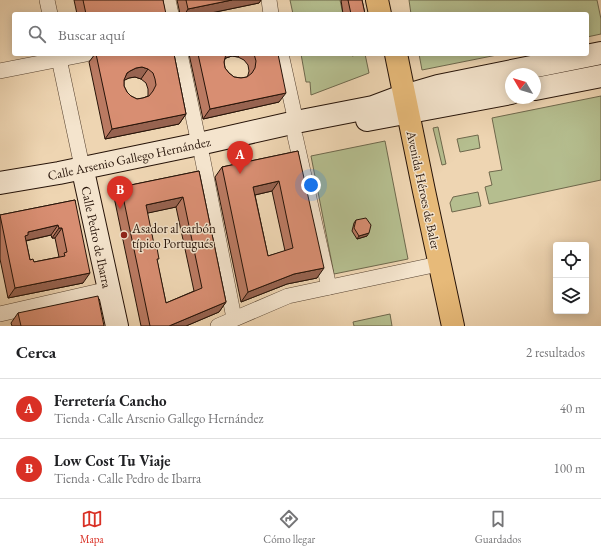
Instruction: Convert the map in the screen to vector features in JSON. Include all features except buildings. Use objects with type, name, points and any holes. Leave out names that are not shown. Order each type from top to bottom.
[{"type":"main road","points":[[377,0],[380,12]]},
{"type":"main road","points":[[386,0],[388,12]]},
{"type":"main road","points":[[589,55],[601,53]]},
{"type":"main road","name":"Avenida Héroes de Baler","points":[[389,56],[424,192],[453,326]]},
{"type":"main road","name":"Avenida Héroes de Baler","points":[[396,56],[402,105],[429,266],[442,326]]},
{"type":"main road","points":[[402,105],[438,86],[586,56]]},
{"type":"main road","points":[[541,88],[601,76]]},
{"type":"main road","points":[[402,105],[505,95]]},
{"type":"main road","name":"Calle Arsenio Gallego Hernández","points":[[0,197],[84,174],[296,129],[373,107],[402,105]]},
{"type":"main road","name":"Calle Arsenio Gallego Hernández","points":[[0,183],[59,173],[84,174]]},
{"type":"main road","name":"Calle Pedro de Ibarra","points":[[84,174],[116,326]]},
{"type":"street","points":[[47,0],[50,12]]},
{"type":"street","points":[[168,0],[171,12]]},
{"type":"street","points":[[269,0],[271,12]]},
{"type":"street","points":[[180,56],[234,318]]},
{"type":"street","points":[[281,56],[329,287]]},
{"type":"street","points":[[0,71],[58,57]]},
{"type":"street","name":"Calle Pedro de Ibarra","points":[[58,57],[64,78],[84,174]]},
{"type":"street","points":[[218,326],[288,296],[429,266]]},
{"type":"street","points":[[0,314],[109,289]]},
{"type":"green space","points":[[290,0],[340,0],[343,12],[293,12]]},
{"type":"green space","points":[[409,0],[597,0],[601,19],[601,34],[589,37],[589,12],[411,12]]},
{"type":"green space","points":[[301,56],[365,56],[369,73],[311,95],[310,82],[306,82]]},
{"type":"green space","points":[[419,56],[492,56],[422,70]]},
{"type":"green space","points":[[601,96],[601,180],[489,204],[485,187],[492,185],[489,172],[502,170],[492,118]]},
{"type":"green space","points":[[438,127],[446,164],[442,165],[433,128]]},
{"type":"green space","points":[[478,135],[480,148],[460,152],[457,139]]},
{"type":"green space","points":[[385,141],[408,259],[334,274],[311,156]]},
{"type":"green space","points":[[478,192],[481,206],[452,212],[450,203],[453,197]]},
{"type":"green space","points":[[390,314],[392,326],[354,326],[353,322]]},
{"type":"place","name":"Ferretería Cancho","points":[[240,174]]},
{"type":"place","name":"Low Cost Tu Viaje","points":[[120,209]]},
{"type":"place","name":"Asador al carbón típico Portugués","points":[[124,235]]}]
